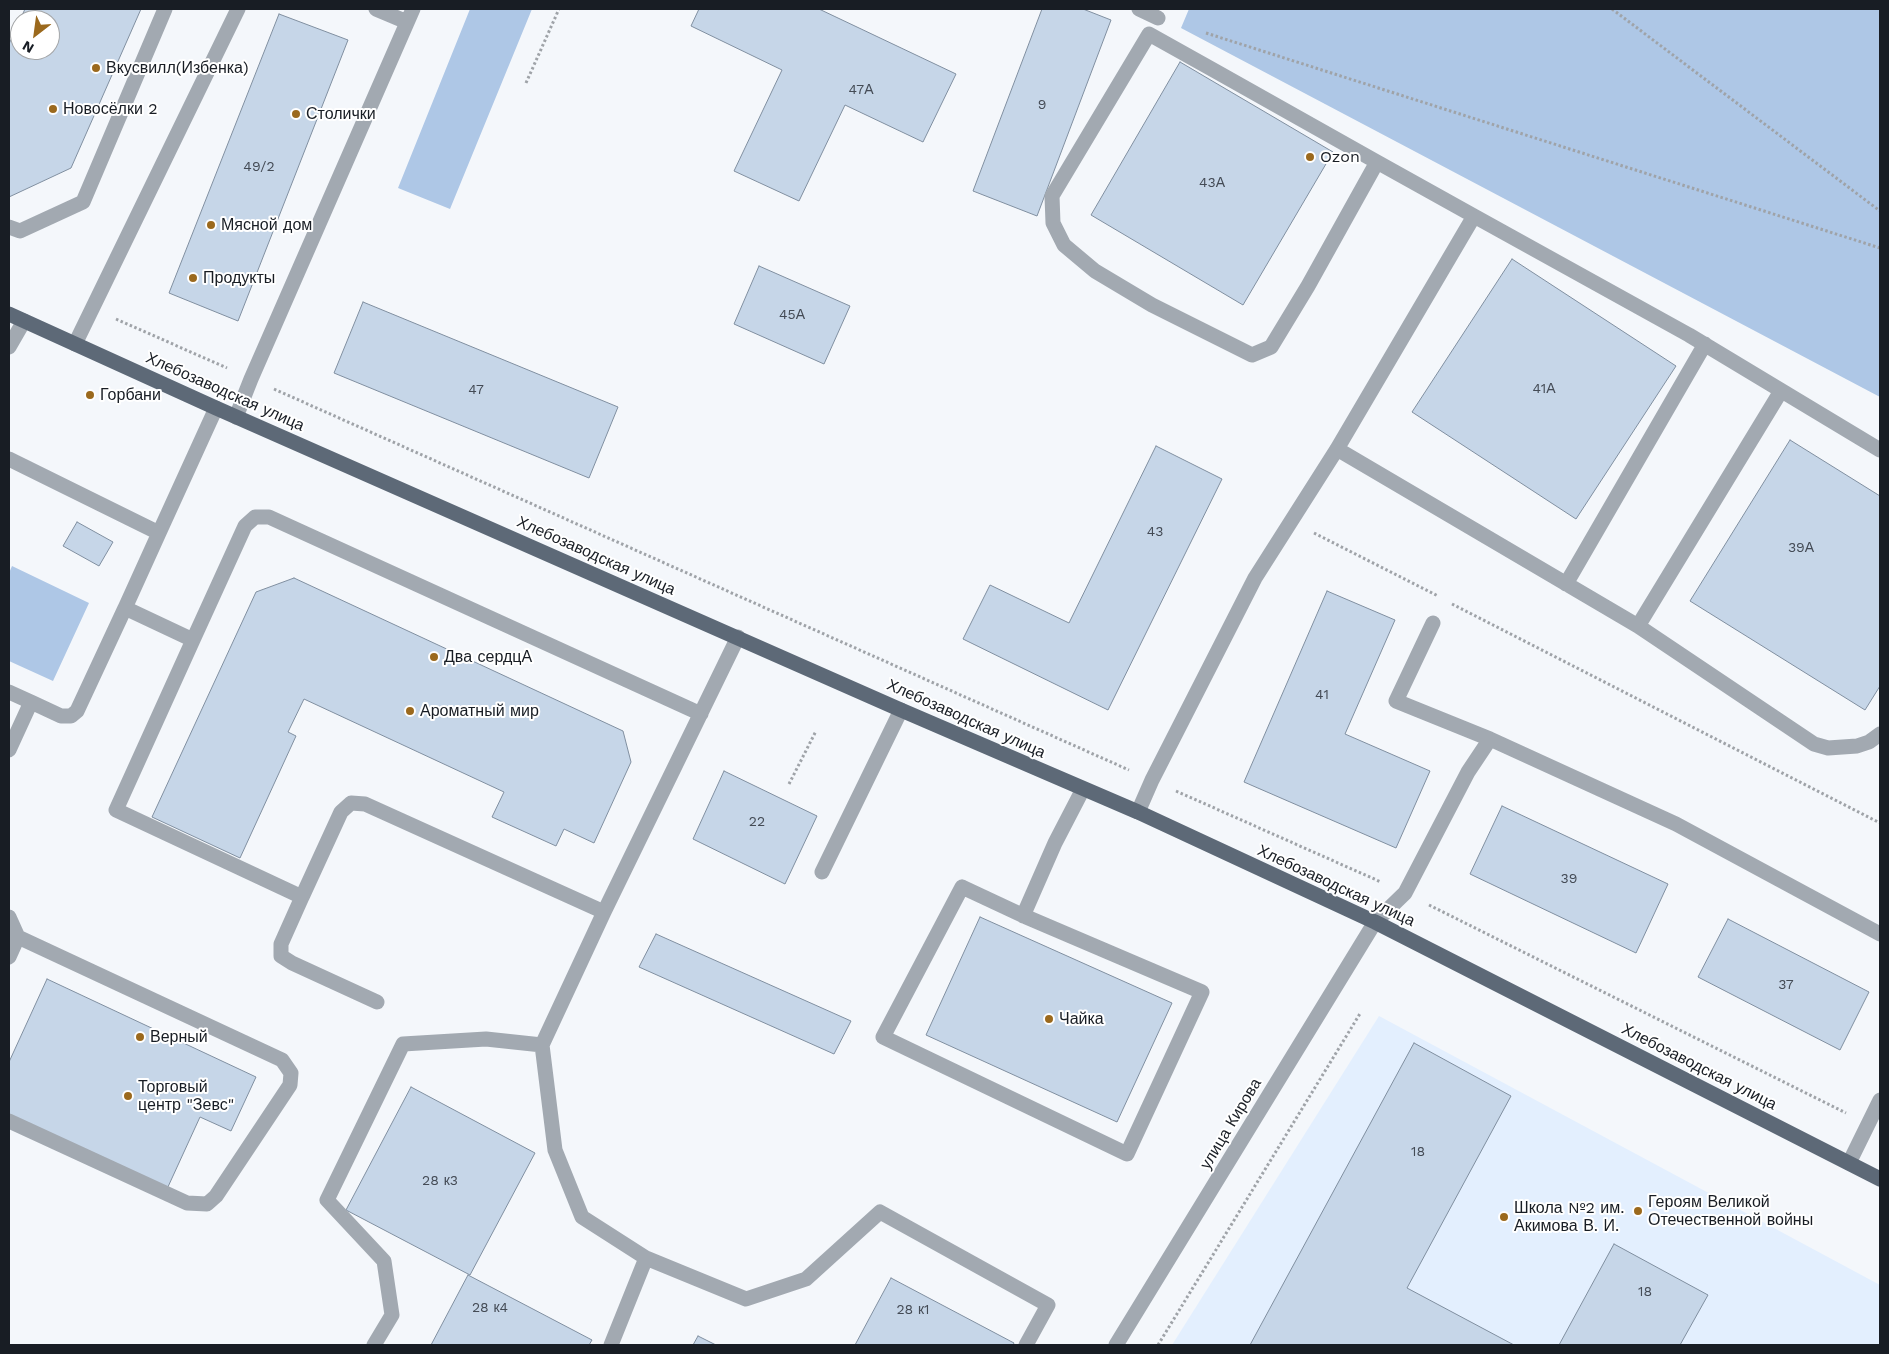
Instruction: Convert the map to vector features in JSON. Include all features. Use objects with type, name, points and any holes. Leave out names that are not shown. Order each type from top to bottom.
[{"type":"main road","name":"Хлебозаводская улица","points":[[9,314],[236,417],[901,710],[1138,812],[1375,922],[1880,1180]]},
{"type":"street","points":[[9,227],[20,231],[83,202],[165,9]]},
{"type":"street","points":[[74,344],[238,9]]},
{"type":"street","points":[[236,417],[410,15],[376,9]]},
{"type":"street","points":[[1139,9],[1158,18]]},
{"type":"street","points":[[1377,162],[1308,286],[1271,347],[1252,355],[1152,305],[1095,271],[1064,245],[1053,223],[1052,196],[1149,34],[1705,344],[1880,450]]},
{"type":"street","points":[[1138,812],[1152,780],[1255,578],[1337,449],[1474,216]]},
{"type":"street","points":[[9,346],[24,321]]},
{"type":"street","points":[[1566,584],[1705,344]]},
{"type":"street","points":[[1638,626],[1782,391]]},
{"type":"street","points":[[9,692],[62,716],[71,716],[77,711],[216,408]]},
{"type":"street","points":[[1337,449],[1638,626],[1814,744],[1828,748],[1856,746],[1869,742],[1880,734]]},
{"type":"street","points":[[9,459],[159,533]]},
{"type":"street","points":[[302,897],[116,810],[245,526],[255,517],[269,517],[701,714]]},
{"type":"street","points":[[124,608],[193,640]]},
{"type":"street","points":[[1433,623],[1396,701],[1490,739],[1676,824],[1880,934]]},
{"type":"street","points":[[738,637],[604,912],[542,1045],[555,1150],[582,1217],[646,1258],[746,1300],[806,1279],[880,1212],[1048,1305],[1026,1345]]},
{"type":"street","points":[[9,750],[31,702]]},
{"type":"street","points":[[822,872],[901,710]]},
{"type":"street","name":"улица Кирова","points":[[1116,1345],[1375,922],[1405,893],[1468,772],[1490,739]]},
{"type":"street","points":[[1023,916],[1083,789]]},
{"type":"street","points":[[377,1002],[292,964],[281,956],[281,944],[302,897],[341,812],[351,803],[365,804],[604,912]]},
{"type":"street","points":[[962,886],[1023,916],[1202,992],[1127,1154],[883,1037],[962,886]]},
{"type":"street","points":[[9,917],[18,937],[282,1060],[292,1073],[290,1085],[216,1196],[206,1204],[187,1203],[9,1121]]},
{"type":"street","points":[[9,957],[18,937]]},
{"type":"street","points":[[374,1345],[392,1315],[384,1261],[327,1200],[403,1044],[486,1039],[542,1045]]},
{"type":"street","points":[[1849,1163],[1880,1100]]},
{"type":"street","points":[[611,1345],[646,1258]]},
{"type":"path","points":[[526,83],[559,9]]},
{"type":"path","points":[[1612,9],[1880,211]]},
{"type":"path","points":[[1205,33],[1880,248]]},
{"type":"path","points":[[111,317],[1405,893],[1868,1124]]},
{"type":"path","points":[[1291,522],[1880,823]]},
{"type":"path","points":[[789,784],[816,731]]},
{"type":"path","points":[[1158,1345],[1361,1012]]},
{"type":"shaded area","points":[[470,9],[532,9],[450,209],[398,188]]},
{"type":"shaded area","points":[[1189,9],[1880,9],[1880,397],[1181,28]]},
{"type":"shaded area","points":[[12,566],[89,603],[53,681],[9,661],[9,573]]},
{"type":"shaded area","name":"Школа №2 им. Акимова В. И.","points":[[1379,1016],[1880,1285],[1880,1345],[1172,1345]]},
{"type":"building","name":"Новосёлки 2","points":[[25,9],[141,9],[71,168],[9,197],[9,44],[10,42],[10,60],[60,60],[60,10]]},
{"type":"building","points":[[699,9],[819,9],[956,74],[923,142],[845,105],[799,201],[734,171],[782,70],[691,26]]},
{"type":"building","points":[[1042,9],[1083,9],[1111,20],[1037,216],[973,191]]},
{"type":"building","points":[[279,14],[348,40],[238,321],[169,293]]},
{"type":"building","points":[[1180,62],[1333,152],[1243,305],[1091,215]]},
{"type":"building","points":[[1512,259],[1676,366],[1576,519],[1412,412]]},
{"type":"building","points":[[759,266],[850,306],[824,364],[734,324]]},
{"type":"building","points":[[363,302],[618,407],[589,478],[334,373]]},
{"type":"building","points":[[1790,440],[1880,496],[1880,686],[1865,710],[1690,601]]},
{"type":"building","points":[[1156,446],[1222,479],[1108,710],[963,639],[990,585],[1069,623]]},
{"type":"building","points":[[77,522],[113,542],[99,566],[63,546]]},
{"type":"building","points":[[294,578],[623,731],[631,762],[594,843],[564,829],[556,846],[492,817],[504,792],[304,699],[288,732],[296,736],[240,858],[152,817],[256,592]]},
{"type":"building","points":[[1327,591],[1395,620],[1345,734],[1430,771],[1396,848],[1244,782]]},
{"type":"building","points":[[724,771],[817,816],[785,884],[693,839]]},
{"type":"building","points":[[1502,806],[1668,884],[1636,953],[1470,874]]},
{"type":"building","name":"Чайка","points":[[980,917],[1172,1003],[1117,1122],[926,1035]]},
{"type":"building","points":[[1728,919],[1869,992],[1840,1050],[1698,977]]},
{"type":"building","points":[[656,934],[851,1021],[834,1054],[639,967]]},
{"type":"building","name":"Торговый центр \"Зевс\"","points":[[47,979],[256,1077],[231,1131],[200,1117],[167,1189],[9,1115],[9,1062]]},
{"type":"building","points":[[1414,1043],[1511,1096],[1407,1288],[1514,1345],[1250,1345]]},
{"type":"building","points":[[411,1087],[535,1153],[470,1275],[346,1210]]},
{"type":"building","points":[[1614,1244],[1708,1295],[1680,1345],[1559,1345]]},
{"type":"building","points":[[468,1275],[592,1340],[589,1345],[431,1345]]},
{"type":"building","points":[[891,1278],[1014,1343],[1013,1345],[855,1345]]},
{"type":"building","points":[[698,1336],[716,1345],[693,1345]]},
{"type":"place","name":"Вкусвилл(Избенка)","points":[[96,68]]},
{"type":"place","name":"Новосёлки 2","points":[[53,109]]},
{"type":"place","name":"Столички","points":[[296,114]]},
{"type":"place","name":"Ozon","points":[[1310,157]]},
{"type":"place","name":"Мясной дом","points":[[211,225]]},
{"type":"place","name":"Продукты","points":[[193,278]]},
{"type":"place","name":"Горбани","points":[[90,395]]},
{"type":"place","name":"Два сердцА","points":[[434,657]]},
{"type":"place","name":"Ароматный мир","points":[[410,711]]},
{"type":"place","name":"Чайка","points":[[1049,1019]]},
{"type":"place","name":"Верный","points":[[140,1037]]},
{"type":"place","name":"Торговый центр \"Зевс\"","points":[[128,1096]]},
{"type":"place","name":"Героям Великой Отечественной войны","points":[[1638,1211]]},
{"type":"place","name":"Школа №2 им. Акимова В. И.","points":[[1504,1217]]}]
